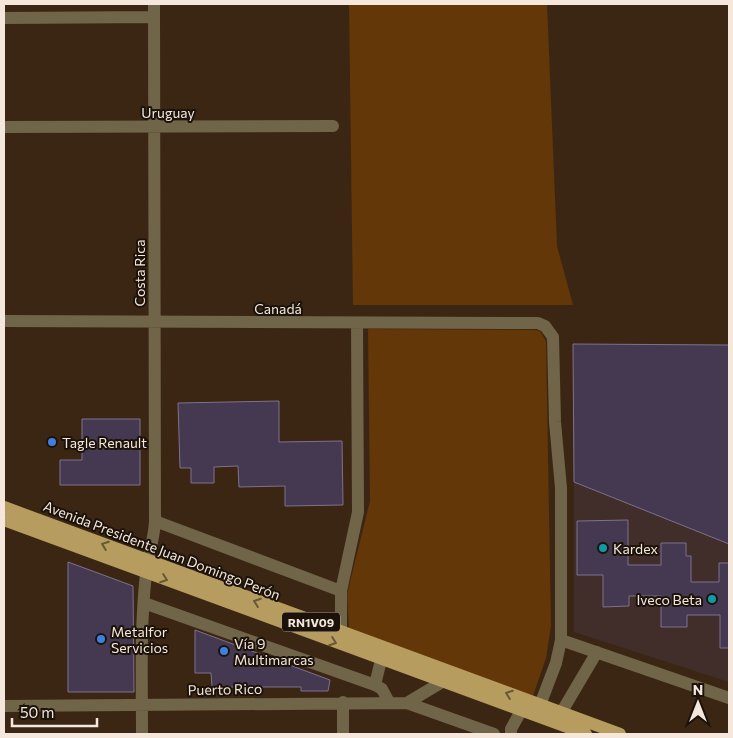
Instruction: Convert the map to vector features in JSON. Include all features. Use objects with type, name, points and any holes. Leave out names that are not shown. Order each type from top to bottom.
[{"type":"main road","name":"Avenida Presidente Juan Domingo Perón","points":[[4,507],[147,567],[381,660],[586,734]]},
{"type":"main road","name":"Avenida Presidente Juan Domingo Perón","points":[[4,520],[341,633],[620,734]]},
{"type":"street","name":"Costa Rica","points":[[147,567],[154,542],[155,521],[154,4]]},
{"type":"street","points":[[4,18],[154,18]]},
{"type":"street","name":"Uruguay","points":[[4,127],[333,126]]},
{"type":"street","name":"Canadá","points":[[4,321],[538,323],[550,330],[553,337],[555,422],[561,488],[561,640]]},
{"type":"street","points":[[341,633],[341,591],[358,512],[358,323]]},
{"type":"street","points":[[155,521],[341,591]]},
{"type":"street","points":[[142,734],[144,603],[147,567]]},
{"type":"street","points":[[144,603],[375,684],[382,689],[389,702]]},
{"type":"street","points":[[540,705],[556,663],[561,640],[729,698]]},
{"type":"street","points":[[561,713],[597,652]]},
{"type":"street","points":[[375,684],[381,660]]},
{"type":"street","points":[[407,703],[442,682]]},
{"type":"street","points":[[343,702],[343,734]]},
{"type":"street","name":"Puerto Rico","points":[[4,706],[407,703],[494,734]]},
{"type":"street","points":[[511,734],[511,729],[520,710]]},
{"type":"shaded area","points":[[349,4],[547,4],[557,246],[573,305],[353,305]]},
{"type":"shaded area","points":[[368,329],[534,330],[540,331],[546,341],[551,626],[546,658],[533,696],[349,631],[347,594],[370,501]]},
{"type":"shaded area","points":[[574,482],[729,544],[729,682],[574,632]]},
{"type":"building","points":[[573,344],[729,345],[729,544],[574,482]]},
{"type":"building","points":[[279,401],[279,442],[342,441],[343,505],[285,506],[285,486],[239,487],[238,466],[214,467],[214,483],[191,483],[191,468],[180,468],[178,403]]},
{"type":"building","points":[[82,419],[140,419],[140,485],[60,485],[60,460],[82,460]]},
{"type":"building","points":[[628,520],[628,565],[661,565],[661,543],[686,543],[686,556],[691,556],[691,582],[719,582],[719,563],[729,563],[729,648],[720,648],[720,615],[687,615],[687,627],[661,627],[661,596],[629,596],[629,606],[603,607],[603,575],[577,575],[577,521]]},
{"type":"building","name":"Metalfor Servicios","points":[[68,562],[133,586],[134,692],[68,692]]},
{"type":"building","name":"Vía 9 Multimarcas","points":[[195,630],[330,680],[328,691],[301,691],[301,687],[212,687],[211,673],[195,673]]},
{"type":"place","name":"Tagle Renault","points":[[52,442]]},
{"type":"place","name":"Kardex","points":[[603,548]]},
{"type":"place","name":"Iveco Beta","points":[[712,599]]},
{"type":"place","name":"Metalfor Servicios","points":[[101,639]]},
{"type":"place","name":"Vía 9 Multimarcas","points":[[224,651]]}]
